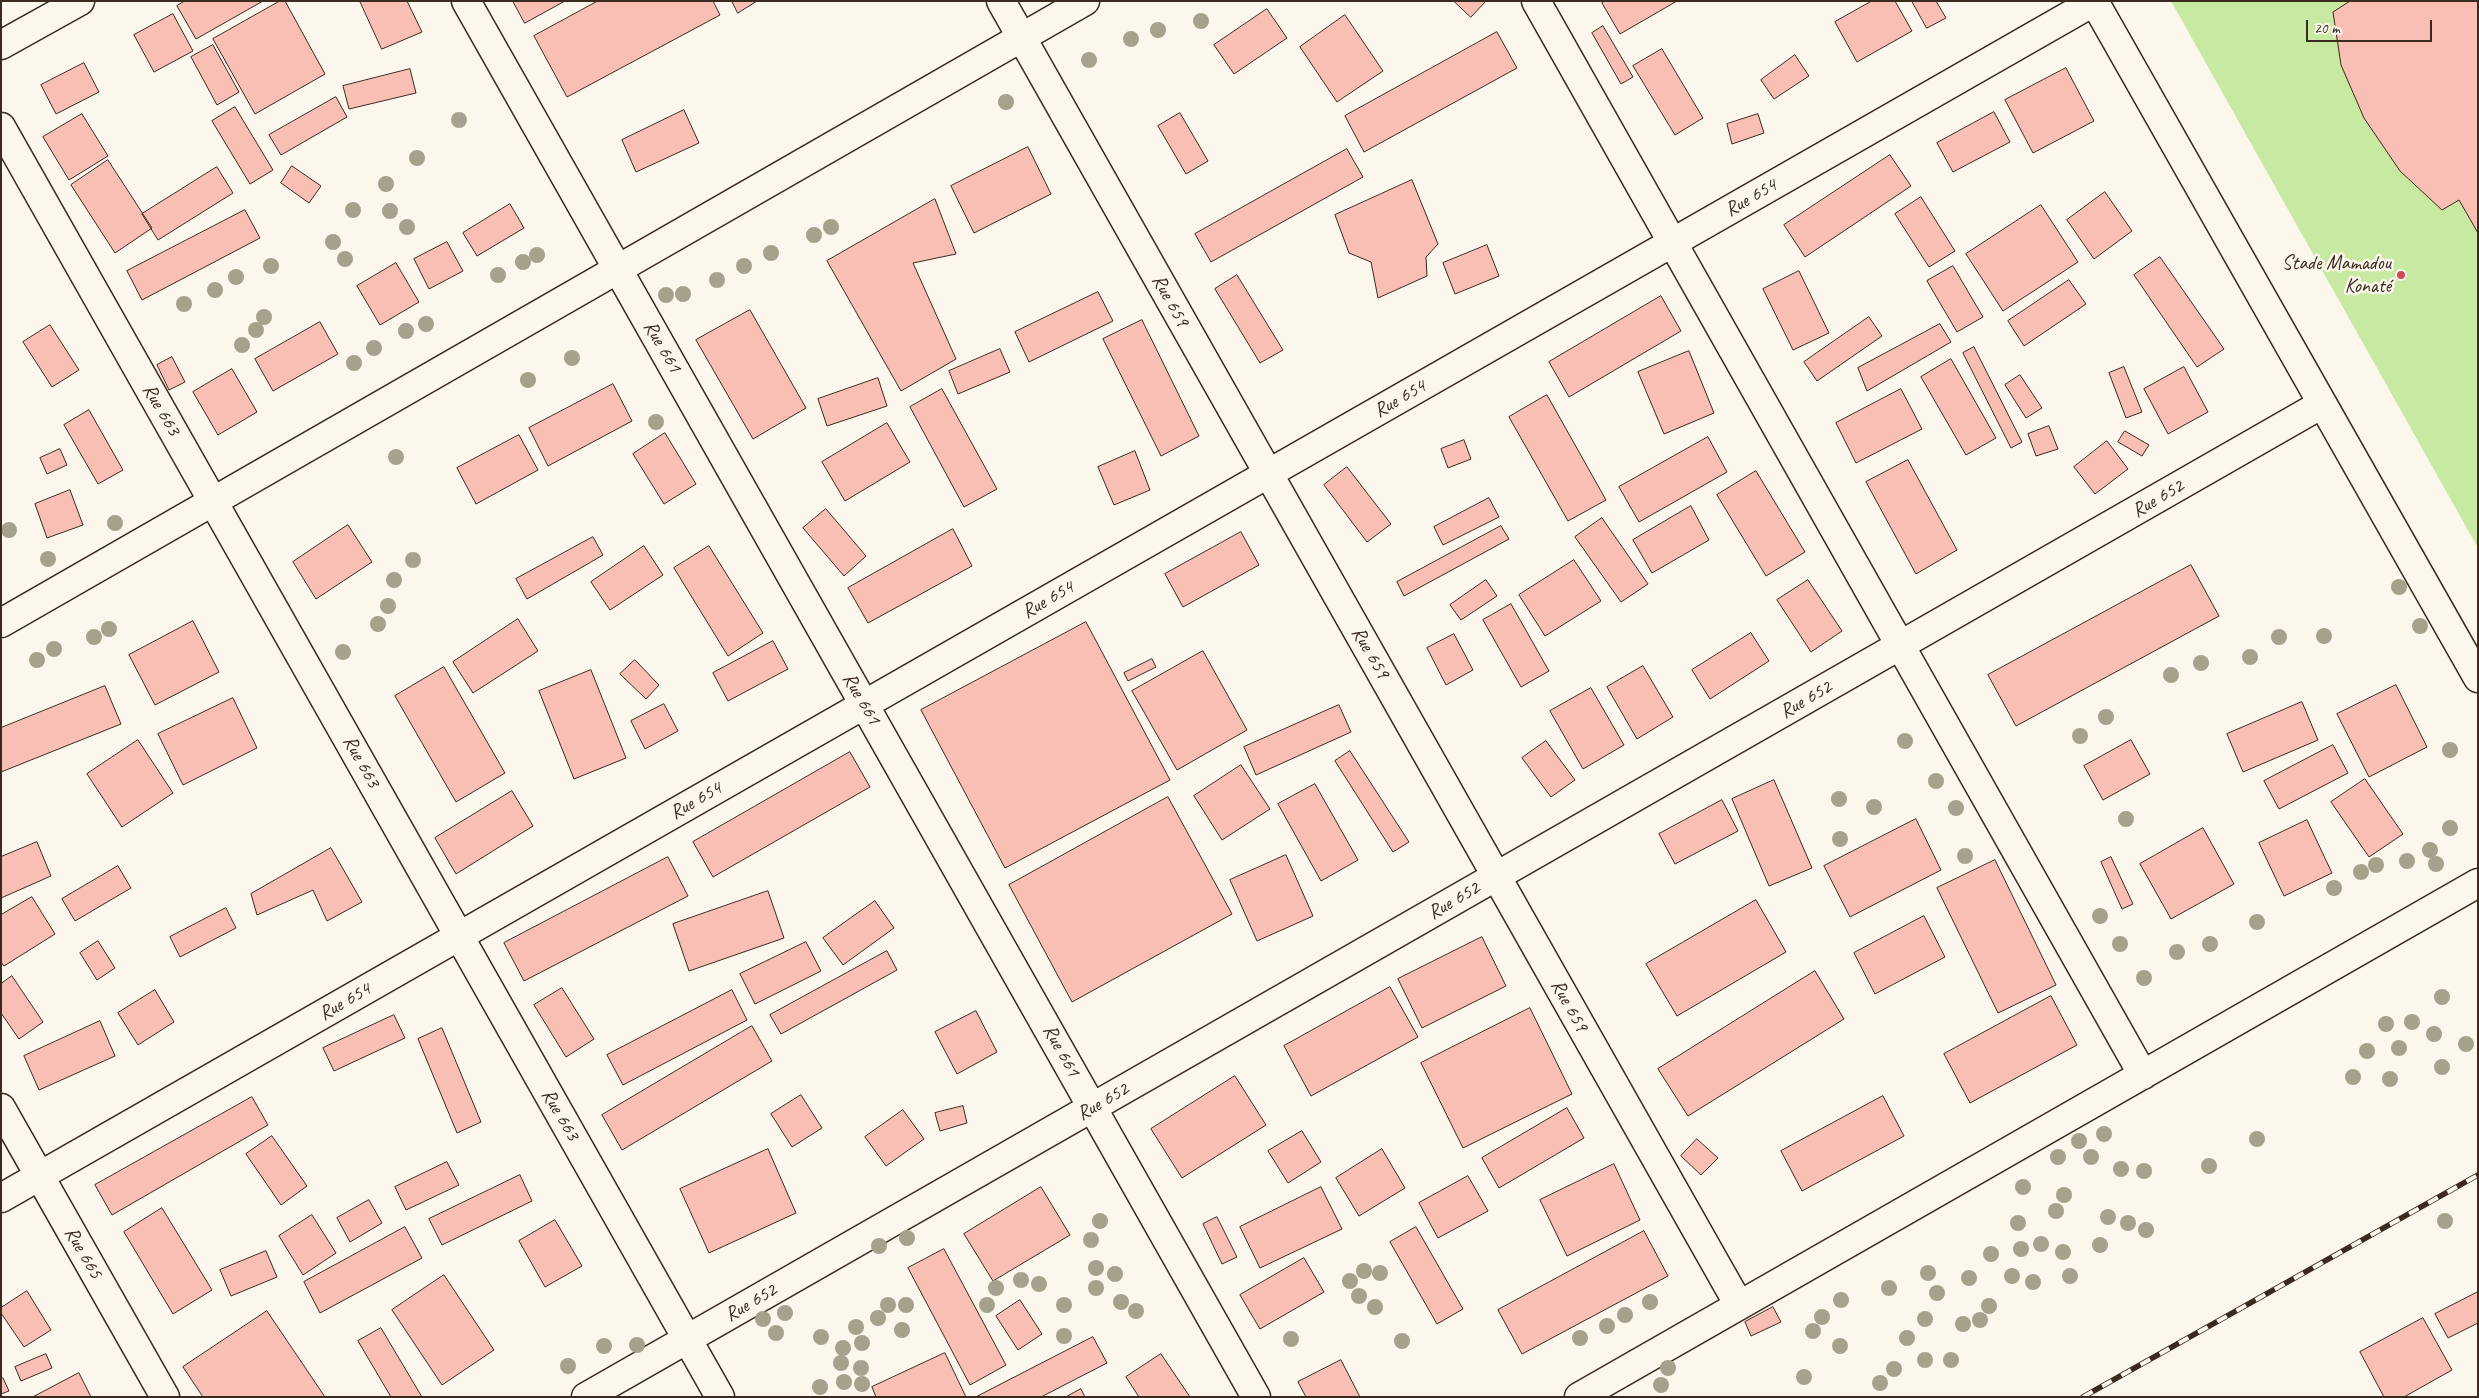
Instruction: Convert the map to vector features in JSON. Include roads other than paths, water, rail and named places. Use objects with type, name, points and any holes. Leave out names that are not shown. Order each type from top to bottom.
[{"type":"street","points":[[1,46],[80,1]]},
{"type":"street","name":"Rue 661","points":[[466,1],[1256,1397]]},
{"type":"street","name":"Rue 659","points":[[1001,1],[1739,1305]]},
{"type":"street","points":[[1,623],[1085,1]]},
{"type":"street","points":[[1536,1],[2143,1074]]},
{"type":"street","points":[[2094,1],[2478,678]]},
{"type":"street","name":"Rue 654","points":[[1,1198],[2094,1]]},
{"type":"street","name":"Rue 663","points":[[1,127],[720,1397]]},
{"type":"street","name":"Rue 652","points":[[586,1397],[2322,404]]},
{"type":"street","points":[[1579,1397],[2478,883]]},
{"type":"street","name":"Rue 665","points":[[1,1108],[165,1397]]},
{"type":"railway","points":[[2083,1397],[2478,1175]]},
{"type":"place","name":"Stade Mamadou Konaté","points":[[2401,275]]}]
